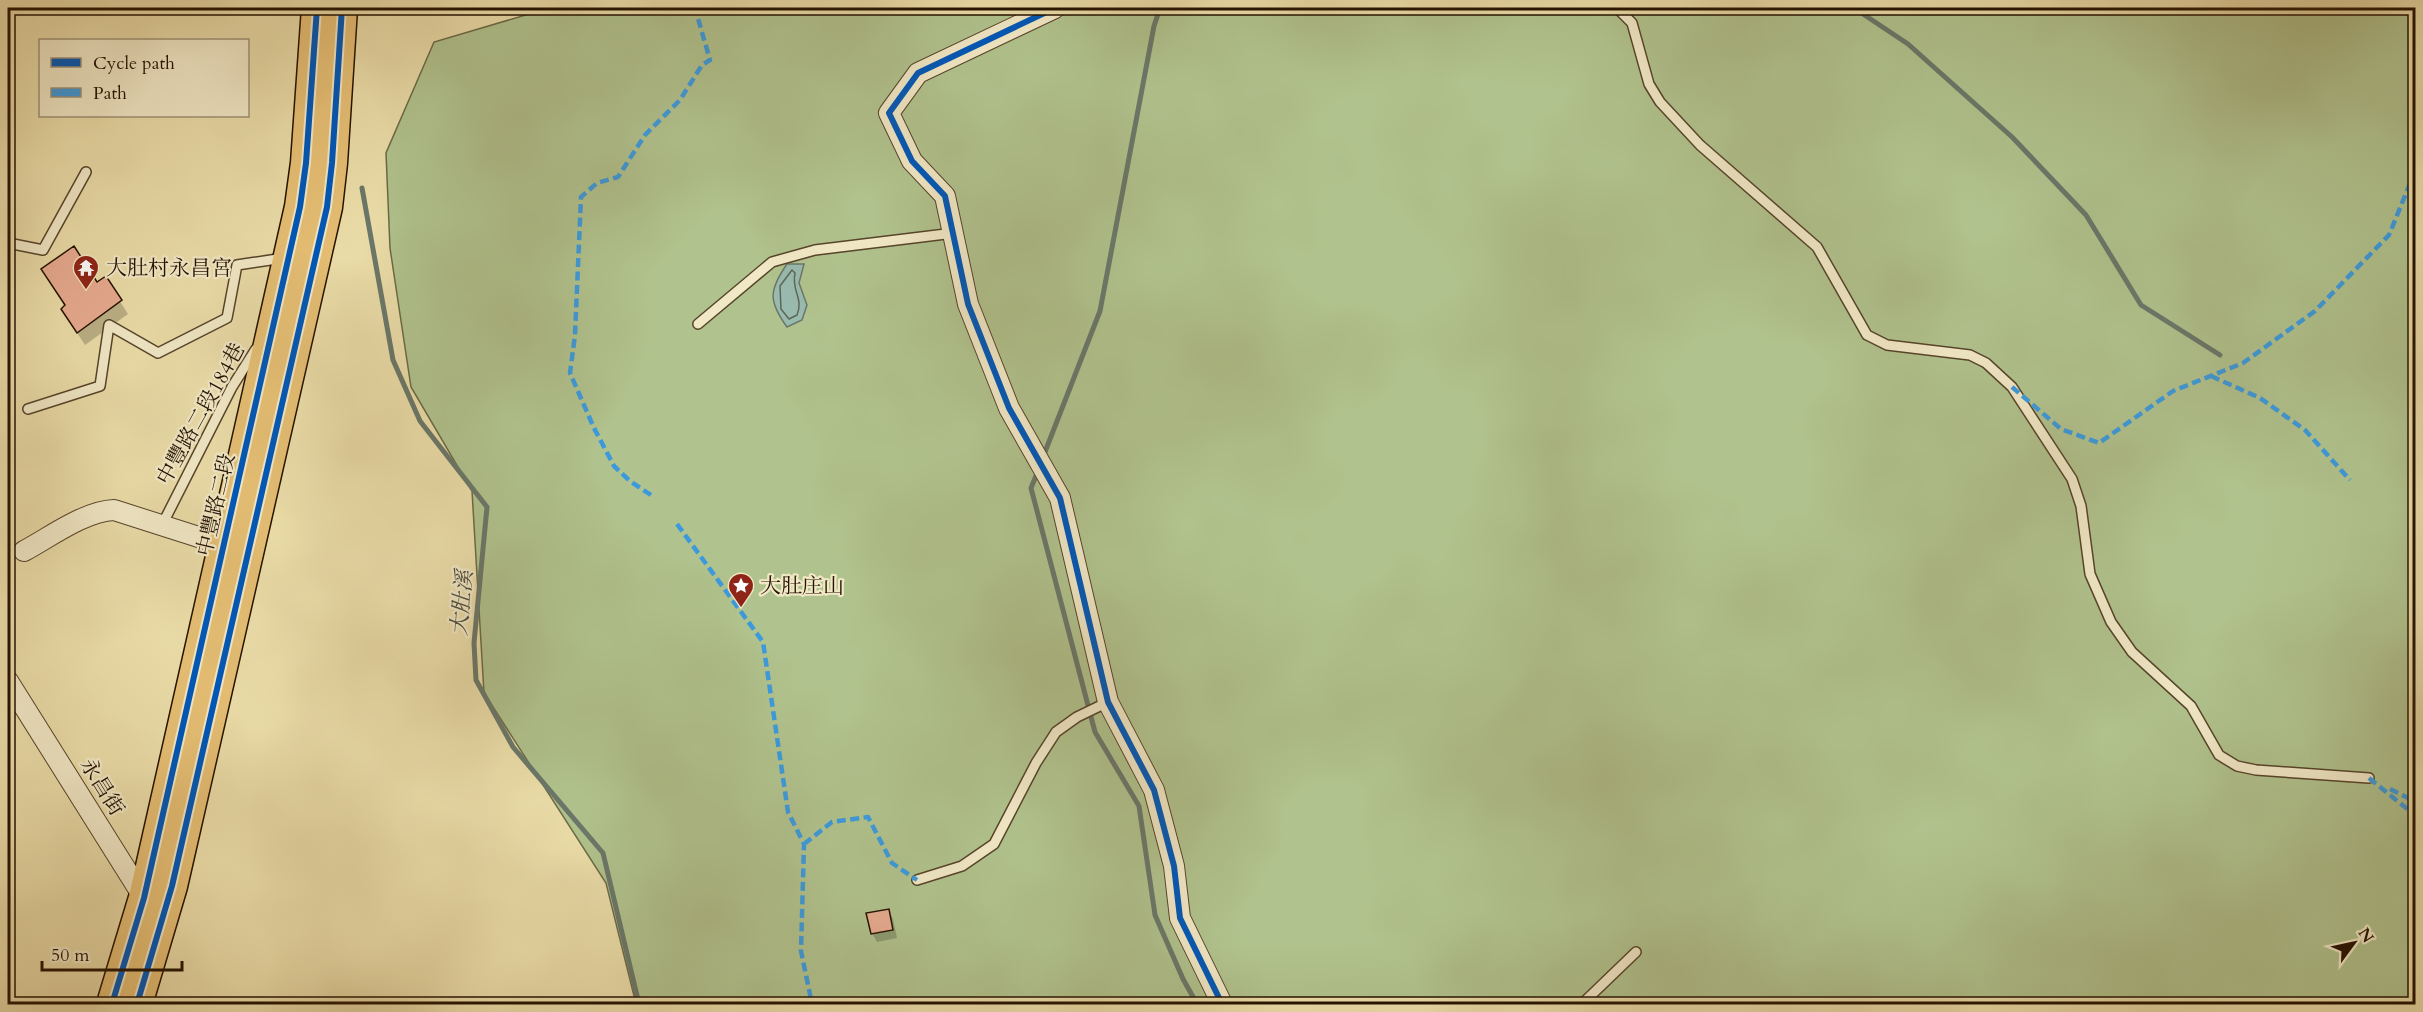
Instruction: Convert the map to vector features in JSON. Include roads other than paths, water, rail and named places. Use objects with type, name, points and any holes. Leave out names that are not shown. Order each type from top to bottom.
[{"type":"main road","name":"中豐路二段","points":[[137,1005],[155,901],[236,548],[327,207],[332,163],[327,43],[317,8]]},
{"type":"main road","name":"中豐路二段","points":[[236,548],[276,320],[300,207],[327,43],[342,8]]},
{"type":"main road","name":"中豐路二段","points":[[112,1005],[155,901]]},
{"type":"street","points":[[1055,8],[918,73],[889,113],[912,161],[945,196],[968,304],[1010,408],[1060,498],[1108,702],[1154,790],[1174,866],[1180,918],[1222,1005]]},
{"type":"street","points":[[24,551],[102,511],[114,510],[161,527],[236,548]]},
{"type":"street","name":"永昌街","points":[[8,681],[155,901]]},
{"type":"lane","points":[[1617,8],[1632,23],[1649,84],[1660,102],[1700,145],[1817,247],[1867,335],[1887,345],[1970,355],[1986,363],[2012,387],[2072,479],[2081,506],[2090,574],[2111,622],[2132,652],[2191,706],[2219,755],[2237,765],[2256,770],[2369,778]]},
{"type":"lane","points":[[8,243],[43,250],[86,172]]},
{"type":"lane","points":[[698,324],[772,262],[815,250],[954,233]]},
{"type":"lane","points":[[28,409],[100,386],[109,325],[158,353],[227,318],[237,265],[290,257]]},
{"type":"lane","name":"中豐路二段184巷","points":[[161,527],[232,387],[276,320]]},
{"type":"lane","points":[[916,880],[962,866],[994,844],[1036,763],[1056,732],[1077,717],[1108,702]]},
{"type":"lane","points":[[1582,1005],[1636,952]]},
{"type":"water","points":[[787,264],[804,264],[799,283],[807,305],[802,320],[787,327],[776,310],[773,296],[777,281]]},
{"type":"waterway","points":[[1043,457],[1100,311],[1154,26],[1160,8]]},
{"type":"waterway","points":[[1854,8],[1908,44],[2012,137],[2086,215],[2141,305],[2220,355]]},
{"type":"waterway","name":"大肚溪","points":[[362,188],[393,360],[420,421],[487,507],[474,643],[476,680],[513,747],[603,853],[639,1004]]},
{"type":"waterway","points":[[1038,471],[1031,488],[1095,732],[1139,806],[1155,915],[1183,979],[1197,1004]]},
{"type":"place","name":"大肚村永昌宮","points":[[86,291]]},
{"type":"place","name":"大肚庄山","points":[[741,609]]}]
